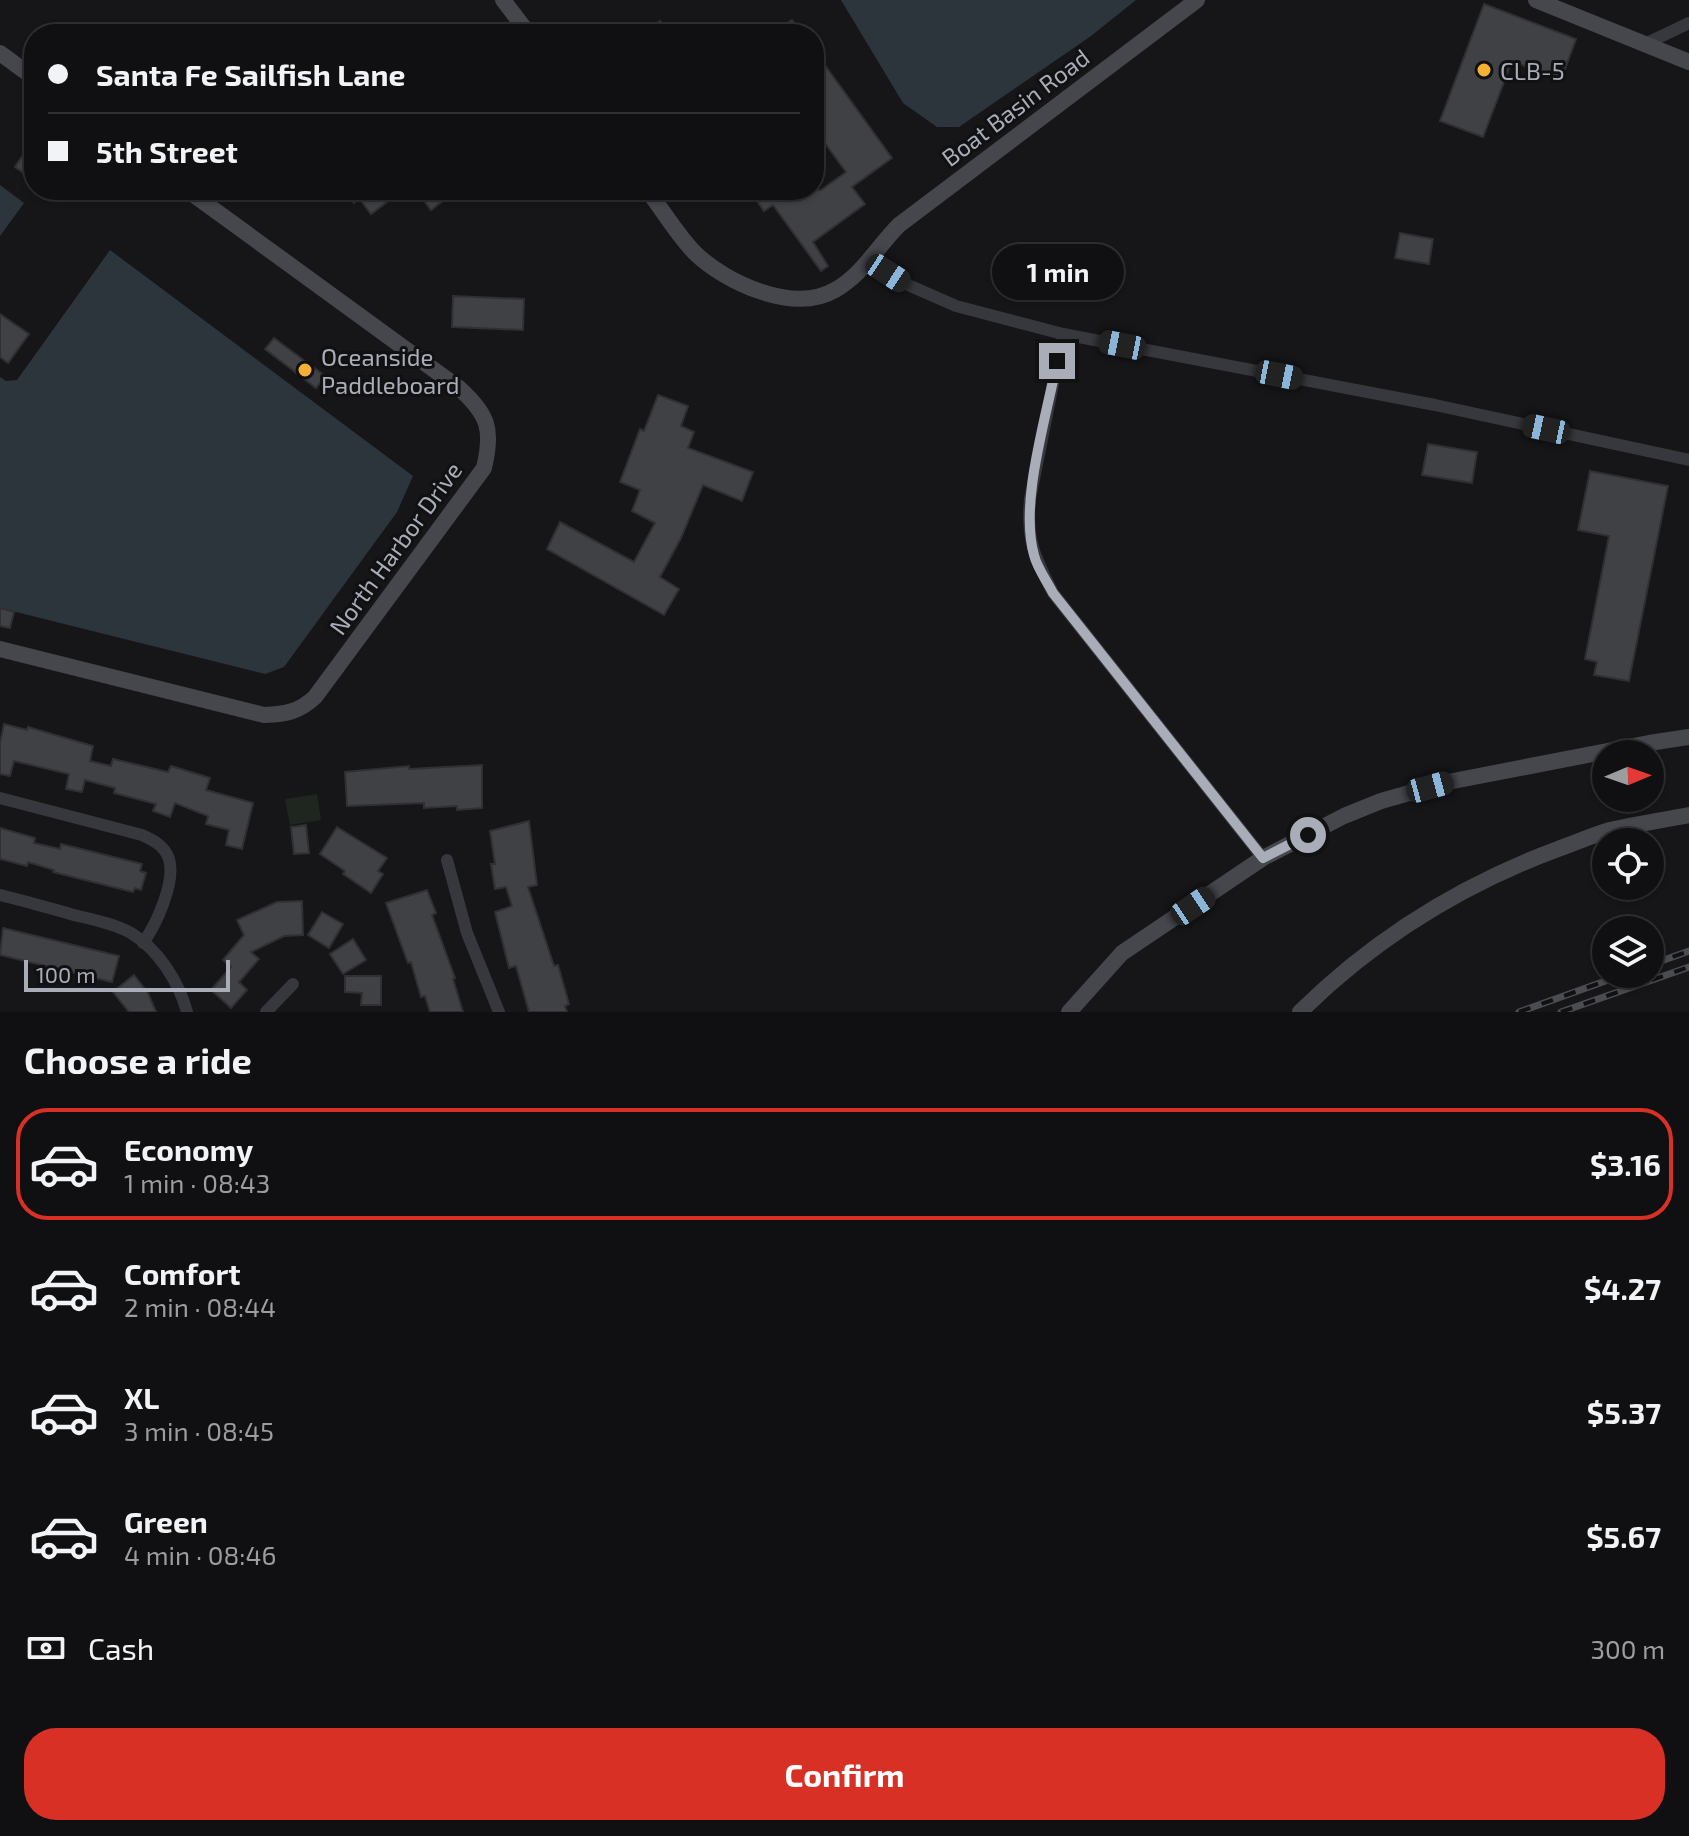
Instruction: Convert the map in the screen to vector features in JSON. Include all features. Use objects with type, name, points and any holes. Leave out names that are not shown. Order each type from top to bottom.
[{"type":"street","points":[[503,0],[521,24]]},
{"type":"street","name":"Boat Basin Road","points":[[655,200],[695,252],[744,286],[779,297],[814,298],[834,291],[871,261],[880,245],[899,225],[1197,0]]},
{"type":"street","points":[[1536,0],[1689,62]]},
{"type":"street","points":[[1645,44],[1689,23]]},
{"type":"street","points":[[0,53],[24,71]]},
{"type":"street","name":"North Harbor Drive","points":[[0,649],[264,715],[289,714],[304,708],[315,697],[484,468],[489,431],[478,405],[201,200]]},
{"type":"street","points":[[871,261],[906,284],[956,306],[1063,334],[1439,406],[1689,460]]},
{"type":"street","points":[[1063,334],[1030,499],[1028,523],[1034,558],[1053,593],[1263,858]]},
{"type":"street","points":[[1069,1012],[1122,953],[1263,858],[1344,816],[1412,792],[1560,760],[1689,737]]},
{"type":"street","points":[[0,798],[142,835],[159,843],[169,859],[170,881],[153,929],[143,943]]},
{"type":"street","points":[[1300,1012],[1352,964],[1394,932],[1470,888],[1535,858],[1609,831],[1689,815]]},
{"type":"street","points":[[447,860],[467,933],[499,1012]]},
{"type":"street","points":[[0,895],[110,924],[131,933],[172,975],[187,1012]]},
{"type":"street","points":[[266,1012],[293,984]]},
{"type":"shaded area","points":[[841,0],[1136,0],[1091,36],[959,127],[937,127],[903,103]]},
{"type":"shaded area","points":[[0,185],[24,203],[0,236]]},
{"type":"shaded area","points":[[110,250],[413,476],[397,512],[284,667],[265,674],[0,608],[0,377],[6,381],[17,380]]},
{"type":"shaded area","points":[[317,794],[321,820],[290,825],[285,799]]},
{"type":"building","name":"CLB-5","points":[[1484,4],[1576,39],[1561,80],[1512,61],[1483,137],[1440,121]]},
{"type":"building","points":[[824,64],[892,158],[852,187],[865,204],[813,242],[828,266],[821,271],[773,205],[764,211],[756,200],[824,200],[824,188],[846,172],[824,142]]},
{"type":"building","points":[[23,155],[24,156],[24,173],[15,167]]},
{"type":"building","points":[[360,200],[390,200],[371,214]]},
{"type":"building","points":[[424,200],[444,200],[431,210]]},
{"type":"building","points":[[1400,233],[1433,239],[1429,264],[1395,258]]},
{"type":"building","points":[[453,296],[524,299],[523,330],[452,327]]},
{"type":"building","points":[[0,314],[29,334],[8,363],[0,357]]},
{"type":"building","points":[[274,338],[325,376],[316,388],[265,349]]},
{"type":"building","points":[[658,395],[688,406],[681,426],[694,432],[688,448],[753,472],[742,501],[703,485],[681,538],[660,577],[679,589],[664,615],[547,549],[560,522],[634,562],[655,523],[632,511],[640,490],[620,482],[640,429],[644,431]]},
{"type":"building","points":[[1428,444],[1477,452],[1472,483],[1422,475]]},
{"type":"building","points":[[1590,471],[1668,486],[1629,681],[1594,675],[1597,662],[1585,659],[1609,536],[1578,530]]},
{"type":"building","points":[[0,608],[14,612],[10,628],[0,626]]},
{"type":"building","points":[[4,724],[27,730],[28,727],[93,746],[90,761],[111,766],[113,759],[168,772],[171,766],[210,778],[206,790],[253,803],[242,849],[226,845],[229,830],[206,824],[208,816],[175,803],[170,817],[153,811],[156,804],[114,793],[115,788],[85,780],[82,792],[66,789],[69,774],[14,761],[10,776],[0,774],[0,743]]},
{"type":"building","points":[[482,765],[482,808],[424,808],[424,803],[347,806],[345,772],[409,766],[409,769]]},
{"type":"building","points":[[529,821],[537,885],[528,887],[554,966],[558,965],[569,1004],[565,1006],[567,1012],[529,1012],[516,966],[509,968],[495,912],[512,906],[506,887],[495,889],[490,831]]},
{"type":"building","points":[[306,825],[309,853],[294,854],[291,827]]},
{"type":"building","points":[[337,827],[387,858],[378,871],[383,874],[371,893],[320,854]]},
{"type":"building","points":[[0,828],[35,838],[34,843],[60,849],[61,844],[142,864],[140,871],[146,873],[141,890],[135,888],[133,892],[53,872],[28,862],[27,866],[0,859]]},
{"type":"building","points":[[427,890],[463,1012],[430,1012],[425,996],[421,997],[411,962],[408,963],[386,903]]},
{"type":"building","points":[[302,901],[303,935],[284,936],[251,952],[259,959],[239,982],[247,990],[231,1008],[211,990],[231,967],[223,960],[244,935],[237,920],[277,902]]},
{"type":"building","points":[[322,912],[343,924],[329,948],[308,935]]},
{"type":"building","points":[[3,928],[119,956],[112,982],[0,955]]},
{"type":"building","points":[[353,939],[366,960],[343,974],[330,954]]},
{"type":"building","points":[[134,975],[148,993],[156,1012],[129,1012],[113,992]]},
{"type":"building","points":[[345,976],[381,976],[381,1005],[361,1005],[362,993],[345,992]]},
{"type":"railway","points":[[1664,960],[1689,951]]},
{"type":"railway","points":[[1561,1012],[1689,967]]},
{"type":"railway","points":[[1519,1012],[1592,986]]},
{"type":"place","name":"CLB-5","points":[[1484,70]]},
{"type":"place","name":"Oceanside Paddleboard","points":[[305,370]]},
{"type":"route","points":[[1057,361],[1030,499],[1028,523],[1034,558],[1053,593],[1263,858],[1308,835]]}]
